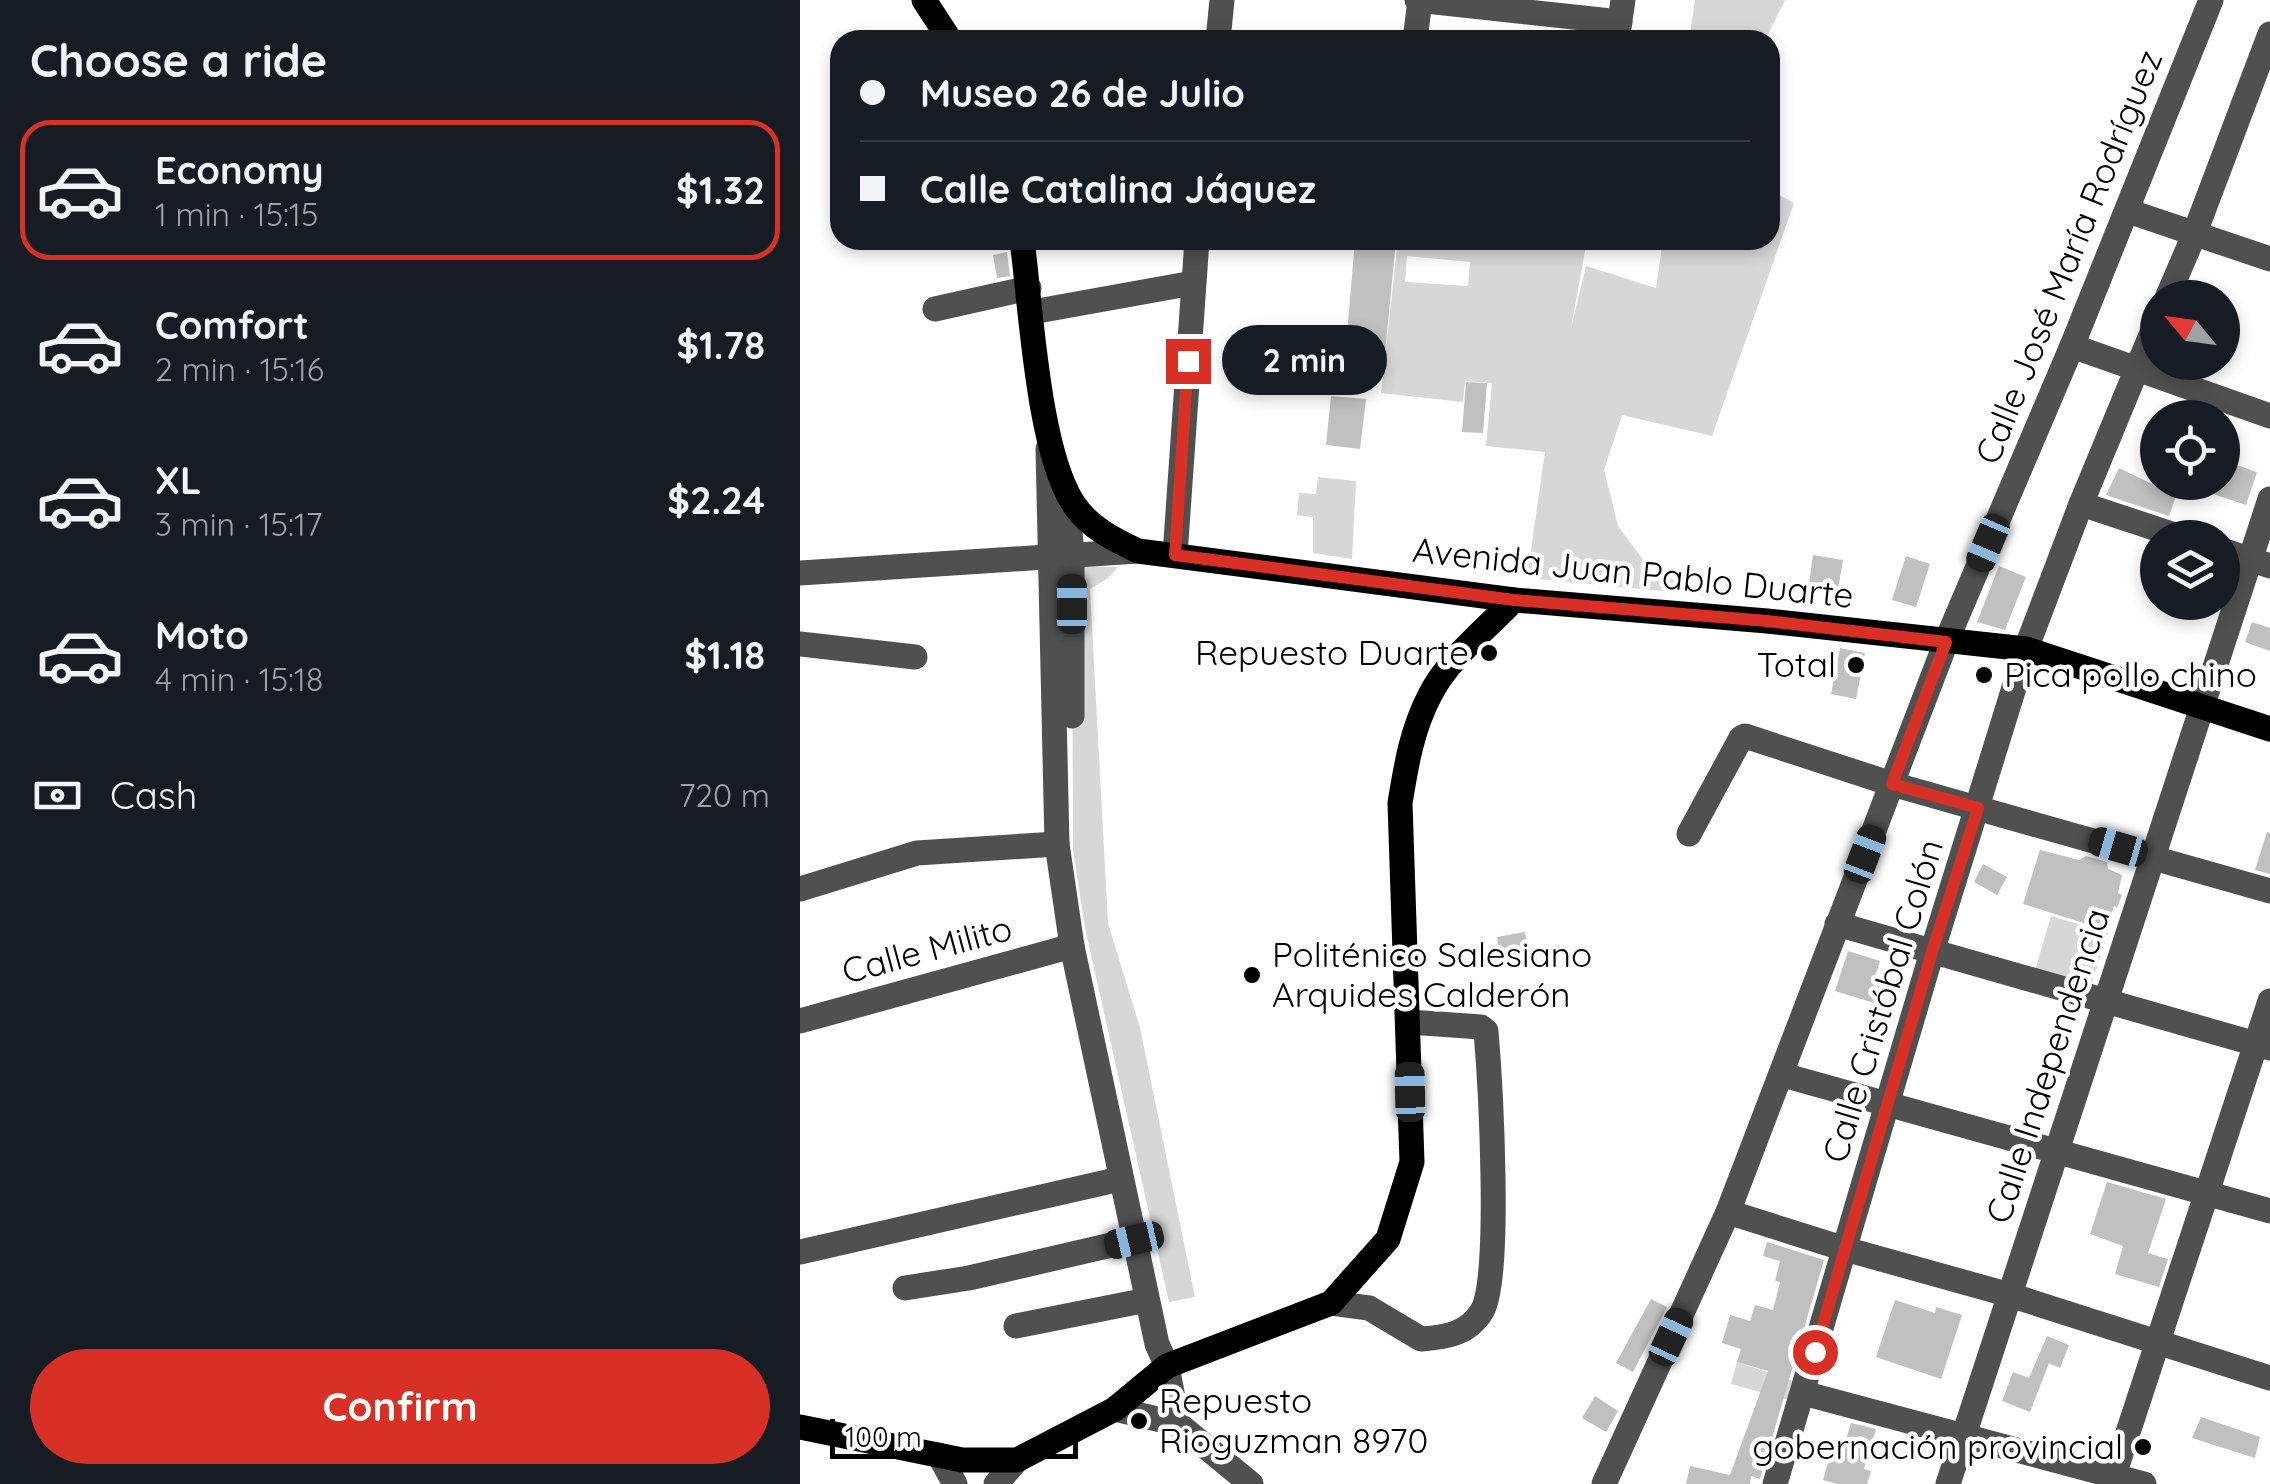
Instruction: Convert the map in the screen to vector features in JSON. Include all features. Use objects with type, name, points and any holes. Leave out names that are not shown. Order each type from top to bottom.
[{"type":"main road","points":[[924,0],[944,30]]},
{"type":"main road","name":"Avenida Juan Pablo Duarte","points":[[1023,250],[1047,429],[1066,490],[1090,522],[1138,551],[1514,600],[1767,621],[2026,649],[2270,729]]},
{"type":"main road","points":[[800,1427],[939,1456],[990,1462],[1018,1460],[1114,1409],[1167,1366],[1332,1303],[1388,1239],[1412,1162],[1400,802],[1410,744],[1431,693],[1462,652],[1514,600]]},
{"type":"street","points":[[1219,30],[1222,0]]},
{"type":"street","points":[[1416,30],[1419,0],[1620,21]]},
{"type":"street","name":"Calle José María Rodríguez","points":[[1604,1484],[1728,1212],[1946,642],[2128,211],[2212,0]]},
{"type":"street","points":[[2174,280],[2270,34]]},
{"type":"street","points":[[2128,211],[2270,259]]},
{"type":"street","points":[[1175,555],[1195,250]]},
{"type":"street","points":[[935,309],[1192,283]]},
{"type":"street","points":[[2072,346],[2270,416]]},
{"type":"street","name":"Calle Cristóbal Colón","points":[[1775,1484],[2026,649],[2140,359]]},
{"type":"street","points":[[1047,429],[1062,554],[1073,850],[1113,1073],[1169,1345],[1167,1366]]},
{"type":"street","points":[[1066,490],[1057,844],[1072,946],[1120,1179],[1178,1424]]},
{"type":"street","name":"Calle Independencia","points":[[1948,1484],[2202,706],[2260,563],[2270,499]]},
{"type":"street","points":[[2081,504],[2140,523]]},
{"type":"street","points":[[800,574],[1138,551]]},
{"type":"street","points":[[800,644],[915,656]]},
{"type":"street","points":[[1689,834],[1744,736],[1892,784],[2270,891]]},
{"type":"street","points":[[800,889],[917,853],[1057,844]]},
{"type":"street","points":[[1838,924],[2263,1046]]},
{"type":"street","name":"Calle Milito","points":[[800,1022],[1072,946]]},
{"type":"street","points":[[2113,1480],[2207,1193],[2263,1046],[2270,1001]]},
{"type":"street","points":[[1332,1303],[1369,1308],[1422,1339],[1463,1331],[1479,1315],[1488,1298],[1492,1232],[1486,1030],[1409,1022]]},
{"type":"street","points":[[1783,1074],[2270,1211]]},
{"type":"street","points":[[800,1252],[1120,1179]]},
{"type":"street","points":[[1728,1212],[2010,1294],[2270,1378]]},
{"type":"street","points":[[905,1288],[969,1278],[1134,1240]]},
{"type":"street","points":[[1016,1326],[1147,1300]]},
{"type":"street","points":[[1804,1392],[2113,1480],[2144,1484]]},
{"type":"street","points":[[1114,1409],[1178,1424],[1251,1484]]},
{"type":"street","points":[[939,1456],[956,1484]]},
{"type":"street","points":[[996,1484],[1018,1460]]},
{"type":"shaded area","points":[[1695,0],[1785,0],[1770,30],[1690,30]]},
{"type":"shaded area","points":[[1780,195],[1794,203],[1780,243]]},
{"type":"shaded area","points":[[1397,250],[1585,250],[1571,328],[1586,266],[1656,288],[1662,250],[1777,250],[1712,436],[1622,415],[1604,470],[1618,526],[1650,569],[1705,595],[1527,578],[1545,452],[1486,446],[1492,383],[1465,381],[1463,402],[1381,393]],"holes":[[[1407,256],[1470,262],[1468,286],[1405,282]]]},
{"type":"shaded area","points":[[1318,477],[1356,481],[1352,559],[1313,553],[1313,517],[1297,515],[1299,493],[1316,494]]},
{"type":"shaded area","points":[[1072,566],[1118,567],[1090,589],[1108,923],[1140,1028],[1195,1297],[1169,1302],[1085,928],[1073,850]]},
{"type":"shaded area","points":[[2051,916],[2108,933],[2090,989],[2034,974]]},
{"type":"shaded area","points":[[1737,1362],[1793,1381],[1789,1400],[1731,1384]]},
{"type":"building","points":[[1354,250],[1395,250],[1383,374],[1344,370]]},
{"type":"building","points":[[1007,252],[1010,276],[997,278],[993,255]]},
{"type":"building","points":[[1466,382],[1487,383],[1483,433],[1462,432]]},
{"type":"building","points":[[1331,396],[1366,399],[1360,449],[1326,445]]},
{"type":"building","points":[[2240,466],[2257,472],[2246,505],[2231,500],[2240,500]]},
{"type":"building","points":[[2119,468],[2140,478],[2140,500],[2175,500],[2169,516],[2106,495]]},
{"type":"building","points":[[1813,555],[1843,560],[1837,595],[1808,591]]},
{"type":"building","points":[[1906,556],[1930,564],[1916,607],[1892,600]]},
{"type":"building","points":[[1999,566],[2026,577],[2005,630],[1977,622]]},
{"type":"building","points":[[2252,622],[2270,628],[2270,651],[2245,642]]},
{"type":"building","points":[[1840,648],[1865,653],[1856,699],[1831,694]]},
{"type":"building","points":[[2267,832],[2270,833],[2270,874],[2255,870]]},
{"type":"building","points":[[2040,850],[2107,862],[2108,869],[2122,875],[2118,893],[2122,895],[2106,930],[2023,904]]},
{"type":"building","points":[[1983,864],[2007,877],[1997,895],[1974,882]]},
{"type":"building","points":[[1525,932],[1530,963],[1502,968],[1497,937]]},
{"type":"building","points":[[1848,951],[1880,961],[1875,977],[1889,981],[1881,1005],[1835,991]]},
{"type":"building","points":[[2107,1182],[2166,1199],[2148,1253],[2168,1259],[2159,1287],[2115,1274],[2123,1246],[2090,1234]]},
{"type":"building","points":[[1767,1242],[1824,1260],[1760,1479],[1751,1476],[1750,1484],[1686,1484],[1690,1466],[1730,1475],[1768,1371],[1737,1362],[1741,1349],[1722,1343],[1730,1315],[1750,1321],[1755,1305],[1773,1310],[1780,1261],[1763,1256]]},
{"type":"building","points":[[1651,1299],[1667,1307],[1633,1372],[1616,1363]]},
{"type":"building","points":[[1895,1300],[1935,1313],[1936,1307],[1962,1315],[1941,1379],[1876,1357]]},
{"type":"building","points":[[2047,1336],[2069,1345],[2060,1368],[2049,1363],[2030,1412],[2002,1401],[2013,1372],[2029,1378]]},
{"type":"building","points":[[1595,1396],[1618,1411],[1606,1432],[1582,1418]]},
{"type":"building","points":[[2201,1417],[2260,1437],[2255,1458],[2192,1438]]},
{"type":"building","points":[[1851,1423],[1876,1429],[1864,1469],[1871,1471],[1867,1484],[1823,1480],[1829,1459],[1839,1462]]},
{"type":"place","name":"Repuesto Duarte","points":[[1489,653]]},
{"type":"place","name":"Total","points":[[1856,665]]},
{"type":"place","name":"Pica pollo chino","points":[[1984,675]]},
{"type":"place","name":"Politénico Salesiano Arquides Calderón","points":[[1252,975]]},
{"type":"place","name":"Repuesto Rioguzman 8970","points":[[1139,1421]]},
{"type":"place","name":"gobernación provincial","points":[[2143,1447]]},
{"type":"route","points":[[1188,361],[1175,555],[1514,600],[1767,621],[1946,642],[1892,784],[1978,808],[1815,1352]]}]
